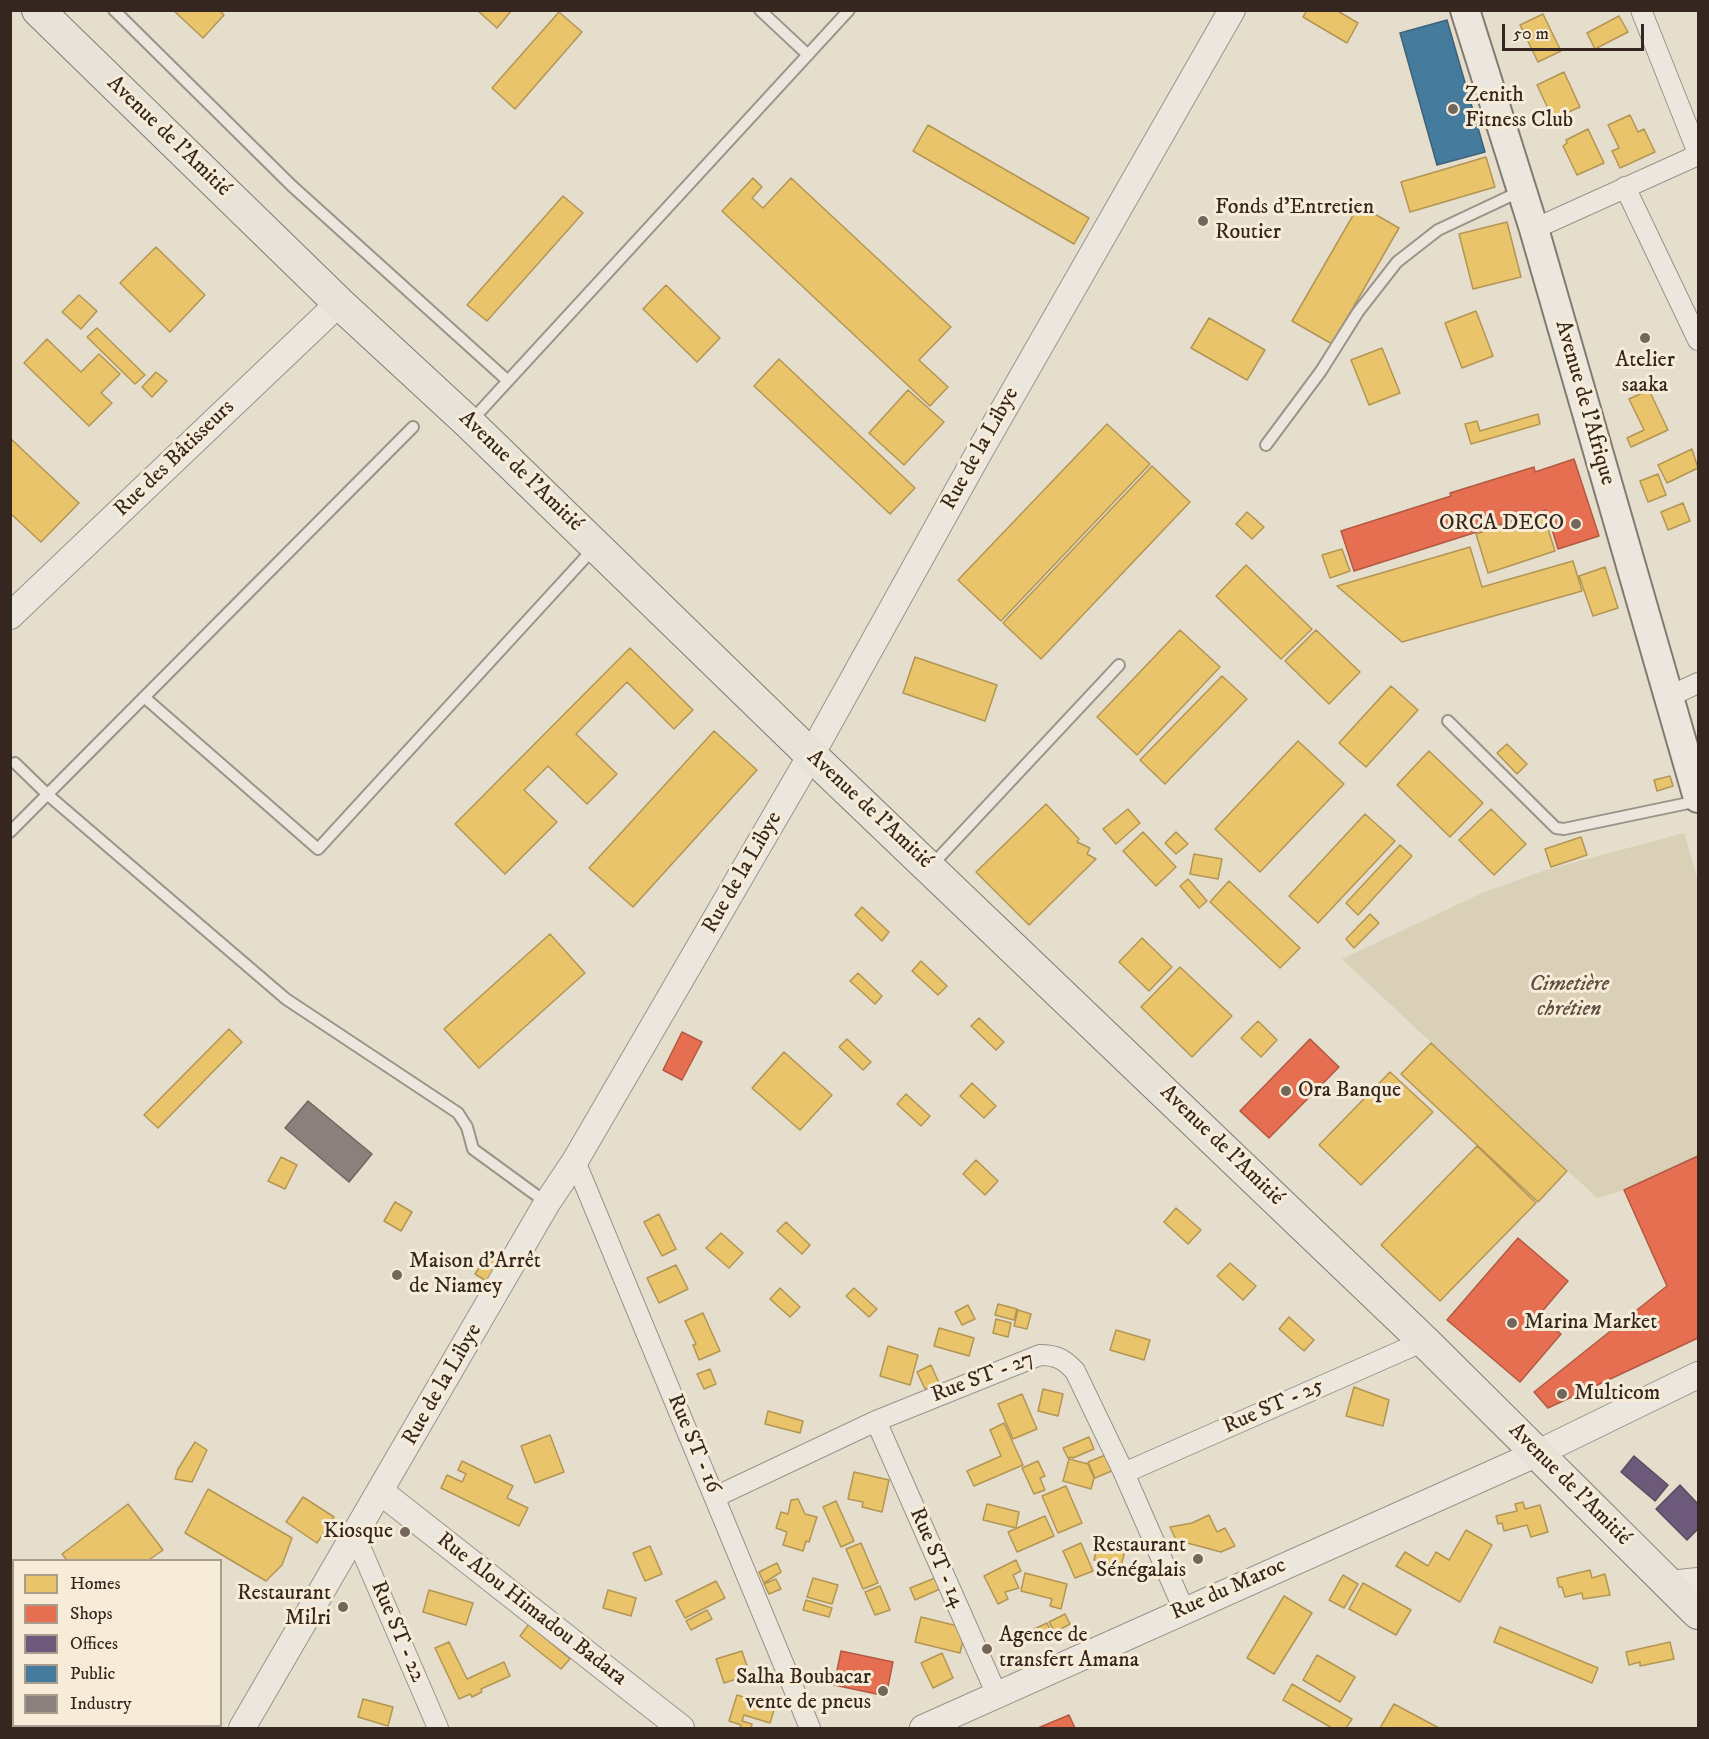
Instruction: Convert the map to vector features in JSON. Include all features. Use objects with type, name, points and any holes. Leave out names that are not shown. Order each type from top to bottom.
[{"type":"main road","name":"Avenue de l'Amitié","points":[[38,10],[339,303],[469,423],[811,755],[1424,1341],[1536,1454],[1684,1583],[1698,1613]]},
{"type":"main road","name":"Avenue de l'Afrique","points":[[1465,10],[1534,229],[1698,799]]},
{"type":"street","name":"Rue de la Libye","points":[[244,1727],[547,1203],[575,1161],[811,755],[971,466],[1232,10]]},
{"type":"street","points":[[1534,229],[1698,154],[1641,10]]},
{"type":"street","points":[[1625,188],[1698,340]]},
{"type":"street","name":"Rue des Bâtisseurs","points":[[10,616],[339,303]]},
{"type":"street","points":[[1670,696],[1698,683]]},
{"type":"street","name":"Rue ST - 16","points":[[575,1161],[810,1728]]},
{"type":"street","name":"Rue ST - 25","points":[[1124,1473],[1424,1341]]},
{"type":"street","name":"Rue ST - 27","points":[[715,1497],[876,1421],[1040,1355],[1053,1355],[1064,1359],[1075,1371],[1124,1473],[1184,1610]]},
{"type":"street","name":"Rue du Maroc","points":[[929,1727],[1184,1610],[1536,1454],[1698,1375]]},
{"type":"street","name":"Rue ST - 14","points":[[876,1421],[997,1695]]},
{"type":"street","name":"Rue Alou Himadou Badara","points":[[381,1492],[681,1728]]},
{"type":"street","name":"Rue ST - 22","points":[[355,1535],[438,1728]]},
{"type":"lane","points":[[114,10],[292,186],[508,381]]},
{"type":"lane","points":[[760,10],[808,55]]},
{"type":"lane","points":[[469,423],[849,10]]},
{"type":"lane","points":[[1266,445],[1322,371],[1358,312],[1397,262],[1437,230],[1522,191]]},
{"type":"lane","points":[[10,832],[413,427]]},
{"type":"lane","points":[[144,698],[318,849],[596,545]]},
{"type":"lane","points":[[930,867],[1119,665]]},
{"type":"lane","points":[[1449,721],[1556,828],[1564,829],[1698,799]]},
{"type":"lane","points":[[15,763],[48,795],[286,999],[458,1113],[467,1127],[473,1149],[547,1203]]},
{"type":"green space","name":"Cimetière chrétien","points":[[1684,833],[1698,880],[1698,1156],[1624,1190],[1597,1198],[1342,959],[1482,893],[1546,870]]},
{"type":"building: Homes","points":[[173,10],[219,10],[224,15],[203,38]]},
{"type":"building: Homes","points":[[477,10],[512,10],[497,28]]},
{"type":"building: Homes","points":[[1307,10],[1336,10],[1358,23],[1347,43],[1303,17]]},
{"type":"building: Homes","points":[[559,12],[582,32],[515,109],[492,88]]},
{"type":"building: Homes","points":[[1543,14],[1561,51],[1538,62],[1520,25]]},
{"type":"building: Homes","points":[[1619,16],[1628,32],[1595,49],[1587,33]]},
{"type":"building: Homes","points":[[1564,72],[1580,107],[1553,119],[1537,85]]},
{"type":"building: Homes","points":[[1630,115],[1638,132],[1644,129],[1655,152],[1620,168],[1612,151],[1619,148],[1608,125]]},
{"type":"building: Homes","points":[[928,125],[1089,218],[1074,244],[913,151]]},
{"type":"building: Homes","points":[[1588,129],[1604,163],[1577,175],[1563,146],[1567,143],[1566,140]]},
{"type":"building: Homes","points":[[1486,157],[1495,187],[1410,212],[1401,182]]},
{"type":"building: Homes","points":[[753,178],[762,187],[752,198],[763,208],[791,178],[951,327],[919,360],[948,387],[930,406],[722,211]]},
{"type":"building: Homes","points":[[563,196],[583,213],[487,321],[467,305]]},
{"type":"building: Homes","points":[[1359,205],[1399,228],[1332,344],[1292,321]]},
{"type":"building: Homes","points":[[1507,222],[1521,277],[1473,289],[1459,234]]},
{"type":"building: Homes","points":[[156,247],[205,295],[170,332],[120,283]]},
{"type":"building: Homes","points":[[666,285],[720,338],[697,362],[643,309]]},
{"type":"building: Homes","points":[[79,295],[97,311],[81,329],[62,312]]},
{"type":"building: Homes","points":[[1476,311],[1493,356],[1462,368],[1445,323]]},
{"type":"building: Homes","points":[[1209,318],[1265,350],[1247,380],[1191,348]]},
{"type":"building: Homes","points":[[97,328],[145,375],[135,384],[87,337]]},
{"type":"building: Homes","points":[[47,339],[81,372],[99,354],[120,374],[101,393],[112,403],[89,426],[24,363]]},
{"type":"building: Homes","points":[[1382,348],[1400,393],[1369,405],[1351,360]]},
{"type":"building: Homes","points":[[779,359],[915,488],[890,514],[754,386]]},
{"type":"building: Homes","points":[[156,372],[167,381],[152,397],[142,387]]},
{"type":"building: Homes","points":[[908,390],[944,422],[904,465],[869,433]]},
{"type":"building: Homes","points":[[1649,390],[1668,430],[1631,447],[1627,438],[1644,430],[1629,399]]},
{"type":"building: Homes","points":[[1538,414],[1540,424],[1471,444],[1465,424],[1477,421],[1480,431]]},
{"type":"building: Homes","points":[[1107,424],[1150,464],[1001,621],[958,580]]},
{"type":"building: Homes","points":[[10,438],[79,503],[41,542],[10,513]]},
{"type":"building: Homes","points":[[1692,449],[1698,468],[1667,483],[1658,465]]},
{"type":"building: Homes","points":[[1152,466],[1190,502],[1041,659],[1003,623]]},
{"type":"building: Homes","points":[[1658,474],[1666,495],[1648,502],[1640,481]]},
{"type":"building: Homes","points":[[1683,503],[1690,521],[1668,530],[1661,512]]},
{"type":"building: Homes","points":[[1247,512],[1264,527],[1252,539],[1236,524]]},
{"type":"building: Homes","points":[[1543,513],[1555,551],[1488,573],[1476,534]]},
{"type":"building: Homes","points":[[1470,547],[1482,587],[1573,561],[1582,591],[1402,642],[1337,586]]},
{"type":"building: Homes","points":[[1342,549],[1350,571],[1330,578],[1322,555]]},
{"type":"building: Homes","points":[[1246,565],[1312,629],[1281,659],[1216,596]]},
{"type":"building: Homes","points":[[1605,567],[1618,608],[1593,616],[1579,576]]},
{"type":"building: Homes","points":[[1180,630],[1220,667],[1137,755],[1097,717]]},
{"type":"building: Homes","points":[[1316,630],[1360,672],[1329,704],[1285,661]]},
{"type":"building: Homes","points":[[630,648],[693,710],[674,729],[627,682],[576,734],[617,774],[587,804],[548,766],[524,790],[557,822],[505,874],[455,824]]},
{"type":"building: Homes","points":[[915,657],[997,685],[985,721],[903,693]]},
{"type":"building: Homes","points":[[1222,676],[1247,699],[1165,784],[1140,760]]},
{"type":"building: Homes","points":[[1391,686],[1418,710],[1366,767],[1339,743]]},
{"type":"building: Homes","points":[[714,731],[757,770],[633,907],[589,868]]},
{"type":"building: Homes","points":[[1298,741],[1344,784],[1260,872],[1215,829]]},
{"type":"building: Homes","points":[[1507,744],[1527,764],[1517,774],[1497,753]]},
{"type":"building: Homes","points":[[1429,751],[1483,803],[1450,837],[1397,785]]},
{"type":"building: Homes","points":[[1670,776],[1673,786],[1657,791],[1654,780]]},
{"type":"building: Homes","points":[[1046,804],[1079,839],[1077,842],[1090,848],[1087,854],[1096,859],[1029,925],[976,872]]},
{"type":"building: Homes","points":[[1128,809],[1140,823],[1116,844],[1103,829]]},
{"type":"building: Homes","points":[[1491,809],[1526,844],[1494,875],[1459,840]]},
{"type":"building: Homes","points":[[1365,814],[1395,841],[1318,923],[1289,896]]},
{"type":"building: Homes","points":[[1143,832],[1176,867],[1156,886],[1123,851]]},
{"type":"building: Homes","points":[[1176,832],[1188,844],[1176,854],[1165,843]]},
{"type":"building: Homes","points":[[1581,837],[1587,855],[1551,867],[1545,849]]},
{"type":"building: Homes","points":[[1400,845],[1412,856],[1358,915],[1346,903]]},
{"type":"building: Homes","points":[[1194,854],[1222,859],[1218,879],[1190,874]]},
{"type":"building: Homes","points":[[1188,879],[1207,901],[1199,908],[1180,886]]},
{"type":"building: Homes","points":[[1229,881],[1300,948],[1280,968],[1210,902]]},
{"type":"building: Homes","points":[[862,907],[889,932],[882,941],[855,915]]},
{"type":"building: Homes","points":[[1370,914],[1379,923],[1354,948],[1346,939]]},
{"type":"building: Homes","points":[[550,934],[585,973],[479,1068],[444,1029]]},
{"type":"building: Homes","points":[[1142,938],[1172,967],[1149,991],[1119,962]]},
{"type":"building: Homes","points":[[921,961],[947,986],[938,995],[912,971]]},
{"type":"building: Homes","points":[[1180,967],[1232,1016],[1192,1057],[1141,1007]]},
{"type":"building: Homes","points":[[858,973],[882,996],[875,1004],[850,981]]},
{"type":"building: Homes","points":[[979,1018],[1004,1042],[996,1050],[971,1026]]},
{"type":"building: Homes","points":[[1258,1021],[1277,1040],[1261,1057],[1241,1038]]},
{"type":"building: Homes","points":[[229,1029],[242,1042],[158,1128],[144,1115]]},
{"type":"building: Homes","points":[[847,1039],[871,1062],[863,1070],[839,1047]]},
{"type":"building: Homes","points":[[1431,1043],[1567,1171],[1538,1202],[1401,1074]]},
{"type":"building: Homes","points":[[784,1052],[832,1095],[800,1130],[752,1088]]},
{"type":"building: Homes","points":[[1390,1072],[1433,1112],[1361,1185],[1319,1145]]},
{"type":"building: Homes","points":[[972,1083],[996,1106],[984,1118],[960,1096]]},
{"type":"building: Homes","points":[[906,1094],[930,1116],[921,1126],[897,1104]]},
{"type":"building: Homes","points":[[1477,1146],[1536,1203],[1440,1301],[1381,1245]]},
{"type":"building: Homes","points":[[281,1157],[297,1165],[285,1189],[268,1181]]},
{"type":"building: Homes","points":[[976,1160],[998,1181],[985,1195],[963,1174]]},
{"type":"building: Homes","points":[[395,1202],[412,1212],[401,1231],[384,1221]]},
{"type":"building: Homes","points":[[1176,1208],[1201,1230],[1188,1244],[1164,1222]]},
{"type":"building: Homes","points":[[659,1214],[676,1249],[662,1256],[644,1222]]},
{"type":"building: Homes","points":[[786,1222],[810,1245],[802,1254],[777,1231]]},
{"type":"building: Homes","points":[[721,1233],[743,1253],[729,1268],[706,1248]]},
{"type":"building: Homes","points":[[491,1250],[507,1261],[491,1284],[475,1274]]},
{"type":"building: Homes","points":[[1230,1263],[1256,1286],[1243,1300],[1217,1276]]},
{"type":"building: Homes","points":[[676,1265],[688,1289],[659,1303],[647,1278]]},
{"type":"building: Homes","points":[[780,1288],[800,1307],[790,1317],[770,1299]]},
{"type":"building: Homes","points":[[854,1288],[877,1309],[869,1317],[846,1296]]},
{"type":"building: Homes","points":[[998,1304],[1017,1309],[1014,1320],[995,1315]]},
{"type":"building: Homes","points":[[968,1305],[975,1319],[962,1325],[955,1312]]},
{"type":"building: Homes","points":[[1018,1310],[1031,1314],[1027,1329],[1014,1326]]},
{"type":"building: Homes","points":[[703,1313],[720,1351],[699,1360],[693,1345],[696,1344],[685,1321]]},
{"type":"building: Homes","points":[[1289,1317],[1314,1340],[1304,1351],[1279,1329]]},
{"type":"building: Homes","points":[[996,1319],[1011,1323],[1008,1337],[993,1333]]},
{"type":"building: Homes","points":[[939,1328],[974,1338],[969,1356],[934,1346]]},
{"type":"building: Homes","points":[[1116,1330],[1150,1340],[1144,1360],[1110,1350]]},
{"type":"building: Homes","points":[[888,1346],[918,1355],[910,1385],[880,1376]]},
{"type":"building: Homes","points":[[931,1365],[939,1383],[925,1389],[917,1372]]},
{"type":"building: Homes","points":[[710,1369],[716,1384],[704,1389],[697,1374]]},
{"type":"building: Homes","points":[[1354,1387],[1389,1400],[1383,1426],[1346,1416]]},
{"type":"building: Homes","points":[[1043,1389],[1063,1394],[1058,1416],[1038,1411]]},
{"type":"building: Homes","points":[[1022,1394],[1037,1429],[1013,1439],[998,1404]]},
{"type":"building: Homes","points":[[768,1411],[803,1421],[800,1433],[765,1424]]},
{"type":"building: Homes","points":[[1004,1423],[1023,1465],[974,1486],[967,1471],[1001,1456],[990,1430]]},
{"type":"building: Homes","points":[[550,1435],[564,1472],[535,1483],[521,1446]]},
{"type":"building: Homes","points":[[1089,1437],[1094,1449],[1068,1458],[1063,1448]]},
{"type":"building: Homes","points":[[195,1442],[207,1450],[192,1482],[175,1479],[178,1469]]},
{"type":"building: Homes","points":[[1108,1454],[1114,1470],[1095,1478],[1088,1462]]},
{"type":"building: Homes","points":[[1069,1459],[1088,1464],[1094,1478],[1091,1489],[1063,1481]]},
{"type":"building: Homes","points":[[462,1461],[513,1486],[507,1498],[528,1508],[519,1526],[441,1488],[447,1475],[462,1482],[466,1474],[458,1470]]},
{"type":"building: Homes","points":[[1038,1461],[1045,1476],[1040,1478],[1045,1490],[1034,1494],[1022,1468]]},
{"type":"building: Homes","points":[[854,1472],[889,1480],[882,1512],[862,1507],[863,1502],[848,1499]]},
{"type":"building: Homes","points":[[1066,1486],[1082,1523],[1058,1533],[1042,1496]]},
{"type":"building: Homes","points":[[208,1489],[292,1538],[282,1565],[266,1581],[185,1533]]},
{"type":"building: Homes","points":[[303,1497],[334,1517],[317,1543],[286,1522]]},
{"type":"building: Homes","points":[[798,1499],[805,1514],[817,1517],[809,1542],[806,1541],[803,1551],[783,1545],[787,1532],[776,1528],[781,1512],[788,1514],[791,1500]]},
{"type":"building: Homes","points":[[836,1501],[854,1541],[841,1547],[823,1507]]},
{"type":"building: Homes","points":[[1523,1502],[1525,1509],[1540,1505],[1548,1532],[1531,1537],[1527,1525],[1504,1531],[1502,1523],[1498,1524],[1496,1516],[1517,1511],[1515,1504]]},
{"type":"building: Homes","points":[[128,1504],[163,1550],[150,1559],[66,1559],[62,1554]]},
{"type":"building: Homes","points":[[987,1504],[1019,1512],[1016,1528],[983,1520]]},
{"type":"building: Homes","points":[[1209,1515],[1217,1532],[1225,1528],[1235,1546],[1221,1552],[1176,1540],[1170,1527],[1192,1523]]},
{"type":"building: Homes","points":[[1045,1516],[1054,1536],[1017,1552],[1008,1532]]},
{"type":"building: Homes","points":[[1466,1530],[1492,1545],[1460,1602],[1396,1566],[1405,1552],[1428,1566],[1436,1552],[1449,1560]]},
{"type":"building: Homes","points":[[1099,1540],[1126,1547],[1121,1566],[1094,1560]]},
{"type":"building: Homes","points":[[861,1543],[878,1583],[863,1589],[846,1549]]},
{"type":"building: Homes","points":[[1081,1543],[1093,1571],[1075,1578],[1063,1551]]},
{"type":"building: Homes","points":[[650,1546],[662,1574],[645,1581],[633,1553]]},
{"type":"building: Homes","points":[[1016,1560],[1021,1571],[1013,1575],[1019,1588],[1005,1592],[1008,1599],[998,1604],[984,1576]]},
{"type":"building: Homes","points":[[777,1563],[781,1572],[764,1583],[759,1572]]},
{"type":"building: Homes","points":[[1590,1570],[1592,1578],[1605,1574],[1610,1595],[1583,1599],[1582,1593],[1565,1597],[1557,1578]]},
{"type":"building: Homes","points":[[1025,1573],[1067,1584],[1061,1609],[1050,1606],[1052,1599],[1021,1591]]},
{"type":"building: Homes","points":[[1343,1575],[1358,1584],[1344,1608],[1329,1600]]},
{"type":"building: Homes","points":[[813,1578],[838,1585],[832,1604],[807,1597]]},
{"type":"building: Homes","points":[[935,1578],[940,1589],[915,1600],[910,1588]]},
{"type":"building: Homes","points":[[776,1579],[781,1589],[769,1594],[764,1584]]},
{"type":"building: Homes","points":[[716,1581],[725,1598],[685,1618],[676,1601]]},
{"type":"building: Homes","points":[[1363,1583],[1411,1610],[1396,1635],[1349,1609]]},
{"type":"building: Homes","points":[[880,1586],[890,1610],[875,1615],[865,1592]]},
{"type":"building: Homes","points":[[429,1590],[473,1603],[466,1625],[423,1612]]},
{"type":"building: Homes","points":[[608,1590],[636,1598],[631,1616],[603,1608]]},
{"type":"building: Homes","points":[[1284,1596],[1312,1613],[1274,1674],[1247,1658]]},
{"type":"building: Homes","points":[[806,1600],[832,1608],[829,1617],[803,1610]]},
{"type":"building: Homes","points":[[707,1610],[712,1619],[691,1630],[686,1621]]},
{"type":"building: Homes","points":[[1065,1614],[1070,1624],[1055,1632],[1049,1622]]},
{"type":"building: Homes","points":[[921,1617],[966,1628],[960,1653],[915,1642]]},
{"type":"building: Homes","points":[[1047,1623],[1052,1634],[1037,1641],[1032,1630]]},
{"type":"building: Homes","points":[[529,1624],[570,1659],[561,1669],[520,1636]]},
{"type":"building: Homes","points":[[1500,1627],[1598,1668],[1592,1683],[1494,1642]]},
{"type":"building: Homes","points":[[449,1642],[467,1679],[504,1662],[510,1676],[481,1689],[482,1692],[472,1697],[470,1694],[459,1699],[435,1648]]},
{"type":"building: Homes","points":[[1670,1642],[1674,1659],[1640,1666],[1640,1662],[1629,1665],[1626,1652]]},
{"type":"building: Homes","points":[[742,1651],[750,1675],[724,1683],[716,1659]]},
{"type":"building: Homes","points":[[942,1653],[953,1678],[933,1688],[921,1663]]},
{"type":"building: Homes","points":[[1317,1655],[1355,1677],[1340,1702],[1303,1680]]},
{"type":"building: Homes","points":[[1292,1684],[1352,1719],[1346,1728],[1332,1728],[1283,1700]]},
{"type":"building: Homes","points":[[737,1695],[775,1707],[770,1723],[744,1715],[742,1721],[752,1724],[751,1728],[740,1728],[741,1725],[729,1721]]},
{"type":"building: Homes","points":[[363,1699],[393,1707],[388,1726],[358,1717]]},
{"type":"building: Homes","points":[[1394,1704],[1439,1728],[1380,1728]]},
{"type":"building: Shops","points":[[1574,459],[1599,536],[1558,549],[1546,510],[1354,571],[1341,531],[1534,467],[1535,472]]},
{"type":"building: Shops","points":[[682,1032],[702,1042],[682,1080],[663,1070]]},
{"type":"building: Shops","points":[[1310,1039],[1339,1067],[1269,1138],[1240,1111]]},
{"type":"building: Shops","points":[[1698,1156],[1698,1338],[1548,1408],[1534,1392],[1667,1286],[1624,1190]]},
{"type":"building: Shops","points":[[1518,1238],[1568,1281],[1539,1315],[1561,1334],[1520,1382],[1447,1320]]},
{"type":"building: Shops","points":[[841,1651],[893,1662],[886,1696],[834,1685]]},
{"type":"building: Shops","points":[[1069,1715],[1075,1728],[1038,1728]]},
{"type":"building: Offices","points":[[1634,1456],[1668,1485],[1655,1501],[1621,1472]]},
{"type":"building: Offices","points":[[1680,1485],[1698,1504],[1698,1529],[1687,1540],[1656,1509]]},
{"type":"building: Public","points":[[1447,20],[1485,152],[1437,165],[1400,33]]},
{"type":"building: Industry","points":[[308,1101],[372,1154],[349,1182],[285,1128]]},
{"type":"place","name":"Zenith Fitness Club","points":[[1453,109]]},
{"type":"place","name":"Fonds d'Entretien Routier","points":[[1203,221]]},
{"type":"place","name":"Atelier saaka","points":[[1645,338]]},
{"type":"place","name":"ORCA DECO","points":[[1576,524]]},
{"type":"place","name":"Ora Banque","points":[[1286,1091]]},
{"type":"place","name":"Maison d'Arrêt de Niamey","points":[[397,1275]]},
{"type":"place","name":"Marina Market","points":[[1512,1323]]},
{"type":"place","name":"Multicom","points":[[1562,1394]]},
{"type":"place","name":"Kiosque","points":[[405,1532]]},
{"type":"place","name":"Restaurant Sénégalais","points":[[1198,1559]]},
{"type":"place","name":"Restaurant Milri","points":[[343,1607]]},
{"type":"place","name":"Agence de transfert Amana","points":[[987,1649]]},
{"type":"place","name":"Salha Boubacar vente de pneus","points":[[883,1691]]}]
